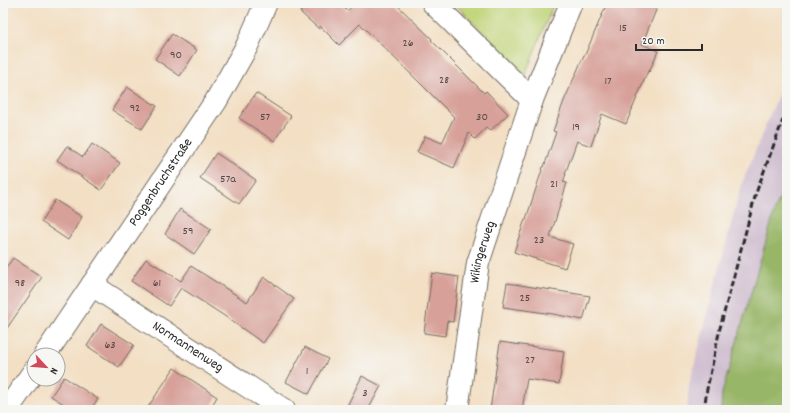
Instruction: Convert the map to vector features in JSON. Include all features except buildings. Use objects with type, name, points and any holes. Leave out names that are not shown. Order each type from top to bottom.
[{"type":"street","name":"Poggenbruchstraße","points":[[50,347],[216,101],[247,46],[266,3]]},
{"type":"street","points":[[434,3],[532,100]]},
{"type":"street","name":"Wikingerweg","points":[[457,408],[478,263],[532,100],[571,3]]},
{"type":"street","name":"Normannenweg","points":[[92,285],[284,410]]},
{"type":"street","points":[[8,410],[26,383]]},
{"type":"shaded area","points":[[787,73],[787,181],[775,210],[722,393],[721,410],[687,410],[689,385],[741,186]]},
{"type":"green space","points":[[454,3],[554,3],[525,75]]},
{"type":"green space","points":[[787,181],[787,410],[721,410],[722,393],[775,210]]},
{"type":"railway","points":[[704,410],[720,328],[756,193],[787,109]]}]
